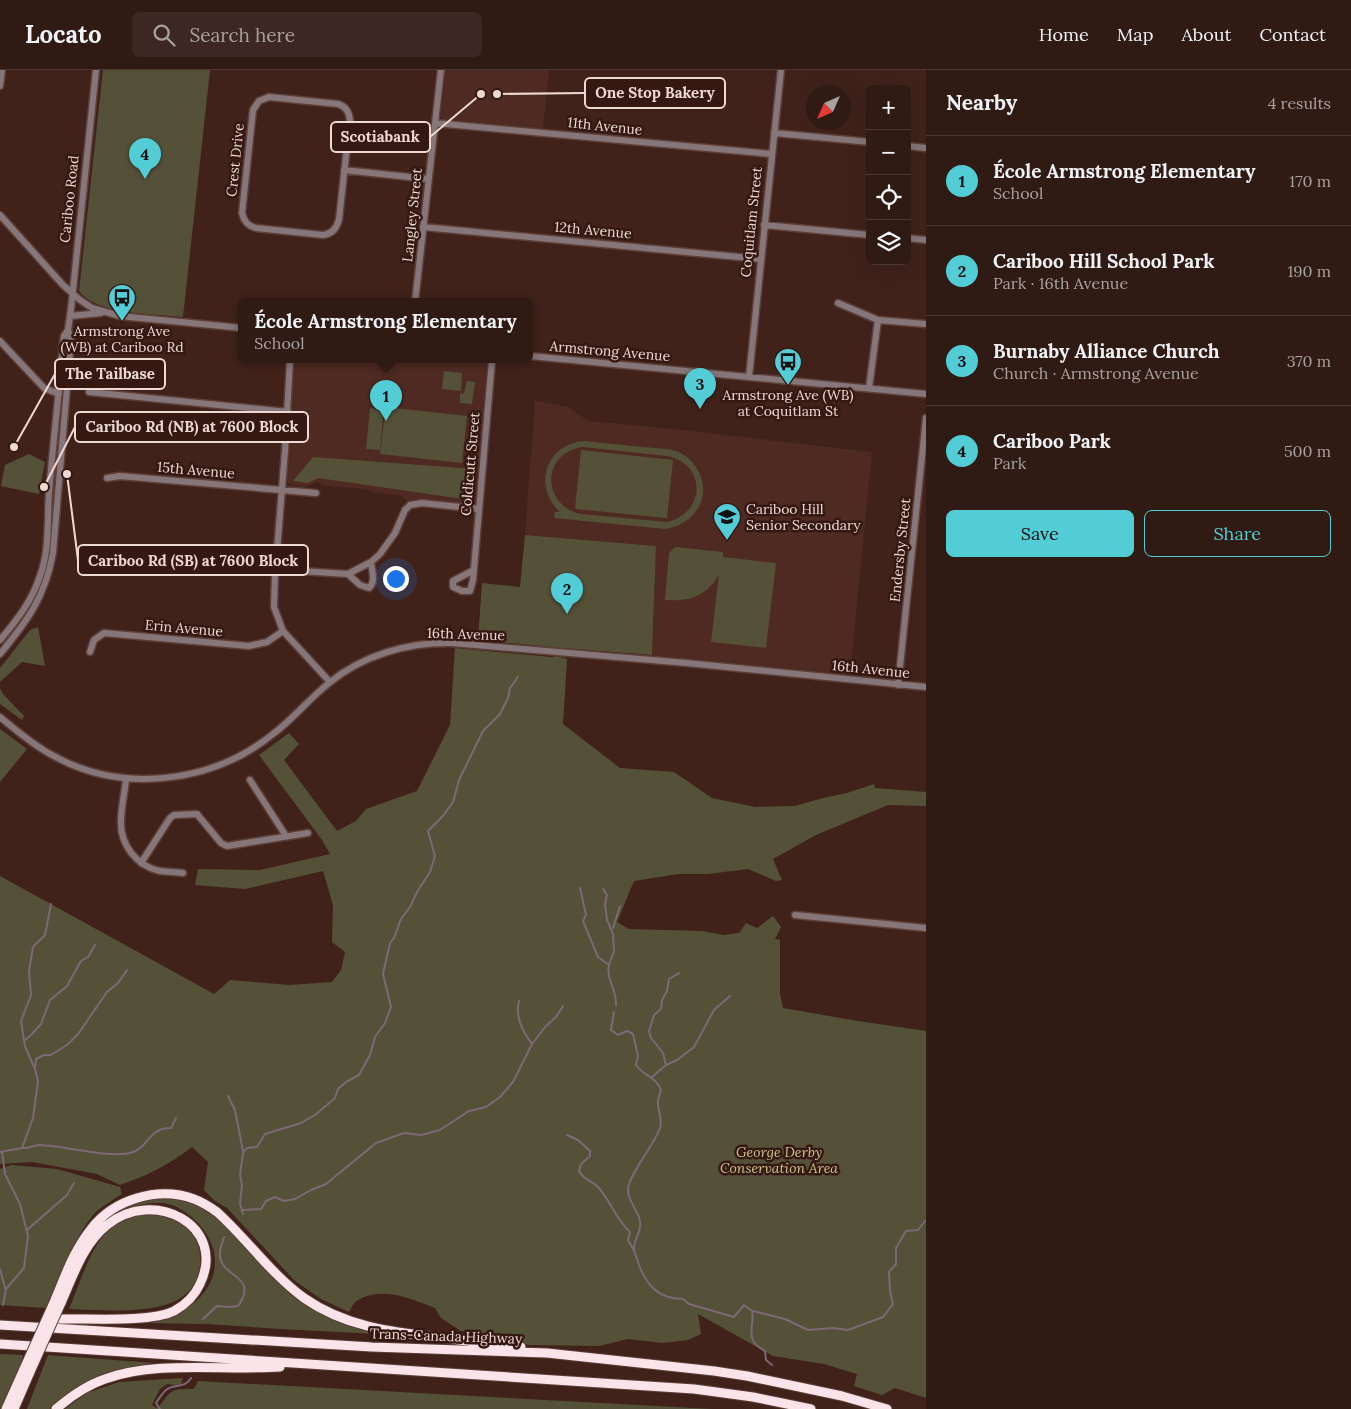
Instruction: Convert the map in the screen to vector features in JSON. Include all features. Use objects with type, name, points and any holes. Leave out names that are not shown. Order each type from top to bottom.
[{"type":"highway","points":[[6,1409],[27,1371],[58,1302],[76,1253],[90,1229],[110,1210],[132,1199],[152,1195],[180,1195],[203,1203],[217,1212],[287,1284],[304,1298],[325,1311],[346,1320],[380,1329],[527,1348],[548,1353]]},
{"type":"highway","points":[[13,1326],[57,1319],[150,1317],[174,1311],[194,1295],[201,1282],[205,1265],[204,1246],[191,1225],[172,1213],[155,1209],[126,1214],[107,1225],[92,1240],[58,1302]]},
{"type":"highway","name":"Trans-Canada Highway","points":[[0,1325],[372,1347],[548,1353],[747,1376],[842,1396],[887,1409]]},
{"type":"highway","points":[[0,1344],[694,1388],[753,1397],[811,1409]]},
{"type":"highway","points":[[56,1409],[68,1399],[103,1379],[130,1372],[164,1368],[253,1369],[311,1364]]},
{"type":"highway","points":[[14,1409],[27,1371]]},
{"type":"street","points":[[0,86],[2,70]]},
{"type":"street","name":"Cariboo Road","points":[[0,654],[30,616],[42,594],[54,553],[71,340],[68,330],[96,70]]},
{"type":"street","name":"Langley Street","points":[[415,298],[441,70]]},
{"type":"street","name":"Coquitlam Street","points":[[749,377],[781,70]]},
{"type":"street","name":"Crest Drive","points":[[269,97],[338,104],[344,107],[350,117],[344,170],[338,222],[335,229],[329,234],[256,228],[249,226],[244,221],[242,213],[253,113],[255,105],[260,100],[269,97]]},
{"type":"street","name":"11th Avenue","points":[[435,123],[771,154]]},
{"type":"street","points":[[774,133],[866,142]]},
{"type":"street","points":[[911,146],[926,148]]},
{"type":"street","points":[[344,170],[428,179]]},
{"type":"street","points":[[0,216],[72,294],[88,306],[120,316],[238,328]]},
{"type":"street","points":[[764,225],[866,235]]},
{"type":"street","name":"12th Avenue","points":[[423,227],[760,259]]},
{"type":"street","points":[[911,238],[926,240]]},
{"type":"street","points":[[838,303],[878,320],[926,324]]},
{"type":"street","points":[[70,316],[106,313]]},
{"type":"street","points":[[869,388],[878,320]]},
{"type":"street","name":"Cariboo Road","points":[[0,640],[22,613],[41,574],[46,549],[50,481],[64,336],[68,330]]},
{"type":"street","points":[[0,341],[44,388],[59,394]]},
{"type":"street","name":"Armstrong Avenue","points":[[533,356],[926,394]]},
{"type":"street","points":[[290,363],[274,607],[283,631],[330,682]]},
{"type":"street","name":"Coldicutt Street","points":[[474,570],[492,363]]},
{"type":"street","points":[[89,392],[288,412]]},
{"type":"street","name":"Endersby Street","points":[[898,685],[926,418]]},
{"type":"street","name":"15th Avenue","points":[[107,478],[120,476],[316,493]]},
{"type":"street","points":[[153,557],[348,574],[371,562],[388,544],[395,533],[403,513],[410,505],[422,503],[479,510]]},
{"type":"street","points":[[348,574],[360,585],[369,588],[373,580],[371,562]]},
{"type":"street","name":"Erin Avenue","points":[[90,652],[94,640],[104,633],[249,646],[261,645],[283,631]]},
{"type":"street","name":"16th Avenue","points":[[0,717],[30,742],[53,756],[88,771],[126,778],[156,778],[182,776],[210,769],[231,760],[273,735],[330,682],[353,666],[376,656],[411,646],[440,643],[687,663],[926,687]]},
{"type":"street","points":[[126,778],[121,820],[122,836],[129,850],[141,863],[160,871],[183,873]]},
{"type":"street","points":[[250,780],[286,836]]},
{"type":"street","points":[[141,863],[170,818],[174,815],[196,814],[221,843],[227,846],[308,833]]},
{"type":"street","points":[[794,915],[926,928]]},
{"type":"shaded area","points":[[446,70],[549,70],[543,129],[443,119],[441,115]]},
{"type":"shaded area","points":[[294,363],[487,363],[475,502],[469,504],[416,499],[408,502],[400,495],[374,493],[366,489],[327,486],[317,482],[304,487],[289,484],[287,480]]},
{"type":"shaded area","name":"Cariboo Hill Senior Secondary","points":[[535,401],[569,407],[588,421],[872,452],[850,675],[652,655],[656,546],[525,535]]},
{"type":"green space","points":[[103,70],[210,70],[183,317],[112,309],[87,299],[79,291]]},
{"type":"green space","points":[[444,371],[462,373],[461,391],[442,389]]},
{"type":"green space","points":[[467,381],[475,382],[472,404],[460,403],[460,394],[464,393]]},
{"type":"green space","points":[[386,407],[467,416],[462,463],[380,454]]},
{"type":"green space","points":[[370,408],[384,410],[380,450],[366,449]]},
{"type":"green space","points":[[584,441],[665,449],[681,453],[693,463],[701,477],[703,494],[701,502],[687,520],[677,526],[666,529],[554,518],[555,512],[560,512],[551,502],[547,490],[545,479],[547,468],[552,458],[560,450],[571,444]],"holes":[[[583,447],[667,456],[680,461],[689,468],[695,478],[697,489],[695,499],[689,509],[680,517],[667,522],[581,514],[568,509],[558,500],[553,490],[551,479],[554,468],[560,458],[569,451]]]},
{"type":"green space","points":[[581,450],[673,460],[667,518],[575,509]]},
{"type":"green space","points":[[29,454],[45,462],[39,494],[1,486],[5,465]]},
{"type":"green space","points":[[313,457],[474,469],[470,500],[318,478],[308,483],[293,481]]},
{"type":"green space","points":[[525,535],[656,546],[652,655],[556,649],[552,647],[478,640],[482,583],[520,587]]},
{"type":"green space","points":[[675,547],[723,552],[723,557],[776,563],[766,648],[711,642],[719,574],[709,588],[696,596],[682,600],[665,600],[669,553]]},
{"type":"green space","points":[[38,627],[45,666],[22,662],[0,682],[0,668],[30,630]]},
{"type":"green space","name":"George Derby Conservation Area","points":[[455,648],[557,656],[567,659],[563,724],[620,768],[674,772],[712,798],[755,807],[795,806],[874,784],[875,788],[926,792],[926,806],[888,805],[816,835],[773,859],[782,880],[776,881],[748,869],[708,874],[678,874],[634,881],[617,922],[629,929],[702,931],[723,935],[739,933],[746,923],[757,928],[773,916],[781,927],[775,939],[780,940],[780,994],[783,1008],[926,1031],[926,1398],[895,1388],[882,1395],[854,1386],[857,1374],[824,1364],[773,1356],[698,1314],[701,1334],[688,1340],[663,1343],[628,1339],[599,1346],[529,1345],[491,1334],[461,1331],[441,1318],[435,1308],[397,1295],[377,1294],[368,1296],[358,1300],[349,1312],[321,1299],[295,1281],[227,1208],[215,1201],[204,1190],[208,1162],[192,1147],[158,1169],[120,1185],[97,1174],[32,1162],[0,1164],[0,876],[214,994],[230,980],[289,985],[332,982],[341,970],[345,952],[332,942],[333,905],[323,871],[245,889],[195,885],[198,869],[260,870],[330,854],[322,840],[259,755],[289,733],[299,744],[284,760],[337,831],[356,821],[366,809],[417,791],[450,725]]},
{"type":"green space","points":[[0,688],[3,694],[24,716],[22,720],[0,704]]},
{"type":"green space","points":[[0,729],[27,749],[0,782]]},
{"type":"green space","points":[[11,1165],[57,1169],[120,1187],[122,1194],[99,1209],[88,1221],[75,1243],[50,1303],[46,1308],[0,1305],[0,1169]]},
{"type":"green space","points":[[144,1198],[183,1198],[213,1213],[292,1292],[324,1315],[377,1334],[207,1324],[147,1323],[167,1318],[184,1310],[198,1299],[209,1285],[214,1270],[214,1253],[208,1236],[194,1219],[186,1212],[172,1205],[161,1203],[143,1204],[124,1210],[106,1219],[119,1207]]},
{"type":"green space","points":[[148,1214],[169,1215],[176,1218],[191,1232],[197,1242],[200,1252],[199,1274],[188,1292],[168,1304],[141,1309],[69,1309],[99,1241],[115,1225],[131,1218]]},
{"type":"green space","points":[[0,1354],[23,1355],[20,1368],[0,1409]]},
{"type":"green space","points":[[48,1355],[154,1363],[98,1377],[74,1390],[50,1409],[27,1409]]},
{"type":"green space","points":[[183,1378],[181,1384],[167,1384],[160,1389],[152,1405],[158,1408],[172,1391],[194,1389],[198,1381],[712,1409],[65,1409],[87,1393],[119,1382]]},
{"type":"waterway","points":[[243,1214],[240,1204],[242,1185],[240,1175],[243,1153],[247,1148],[257,1147],[265,1134],[301,1123],[315,1115],[335,1098],[338,1089],[359,1075],[370,1055],[375,1037],[385,1023],[391,1007],[383,974],[390,943],[394,938],[401,919],[430,872],[435,856],[428,831],[443,816],[453,802],[459,780],[483,731],[500,714],[508,698],[510,688],[518,677]]},
{"type":"waterway","points":[[580,888],[586,915],[583,921],[598,957],[609,965],[608,970],[616,1005]]},
{"type":"waterway","points":[[603,889],[607,895],[605,904],[607,920],[613,934],[614,951],[609,965]]},
{"type":"waterway","points":[[0,1152],[22,1148],[33,1118],[38,1081],[25,1046],[21,1021],[31,995],[29,971],[33,947],[45,935],[51,904]]},
{"type":"waterway","points":[[613,928],[620,906]]},
{"type":"waterway","points":[[24,1041],[41,1024],[50,1000],[67,986],[81,961],[88,957],[95,945]]},
{"type":"waterway","points":[[35,1069],[36,1059],[44,1055],[51,1055],[67,1045],[78,1034],[107,992],[118,983],[127,970]]},
{"type":"waterway","points":[[666,1065],[663,1053],[651,1038],[649,1031],[654,1015],[661,1009],[669,979],[679,973]]},
{"type":"waterway","points":[[652,1077],[666,1065],[677,1060],[694,1047],[714,1010],[730,996]]},
{"type":"waterway","points":[[519,1001],[520,1023],[532,1044]]},
{"type":"waterway","points":[[243,1210],[261,1209],[266,1201],[275,1197],[284,1201],[295,1199],[326,1184],[376,1143],[404,1133],[421,1135],[440,1130],[469,1111],[486,1107],[500,1097],[513,1082],[532,1044],[545,1027],[556,1017],[563,1006]]},
{"type":"waterway","points":[[614,1012],[611,1030],[618,1035],[627,1031],[633,1034],[638,1056],[636,1065],[653,1079],[661,1090],[658,1101],[661,1121],[660,1128],[629,1183],[628,1189],[629,1197],[640,1221],[640,1229],[634,1250],[642,1272],[650,1285],[667,1297],[683,1299],[689,1304],[734,1317],[744,1305],[752,1311],[752,1338],[758,1347],[765,1351],[766,1360],[772,1365]]},
{"type":"waterway","points":[[228,1096],[235,1110],[243,1151]]},
{"type":"waterway","points":[[22,1148],[40,1145],[109,1154],[130,1153],[140,1148],[156,1132],[171,1128],[176,1118]]},
{"type":"waterway","points":[[567,1135],[578,1140],[590,1151],[590,1156],[581,1164],[579,1171],[583,1177],[602,1191],[621,1222],[630,1232],[628,1240],[633,1249]]},
{"type":"waterway","points":[[2,1152],[5,1174],[20,1204],[28,1236],[24,1268],[6,1289],[3,1305]]},
{"type":"waterway","points":[[27,1230],[67,1195],[74,1183]]},
{"type":"waterway","points":[[753,1311],[785,1319],[808,1330],[833,1328],[848,1330],[883,1317],[893,1304],[889,1272],[896,1264],[896,1248],[906,1231],[918,1230],[926,1220]]},
{"type":"waterway","points":[[203,1319],[217,1306],[238,1306],[243,1296],[244,1289],[242,1283],[222,1264],[220,1249],[224,1237]]},
{"type":"waterway","points":[[0,1269],[5,1288]]},
{"type":"waterway","points":[[160,1409],[156,1403],[165,1391],[169,1388],[186,1384],[191,1378]]},
{"type":"place","name":"Scotiabank","points":[[481,94]]},
{"type":"place","name":"One Stop Bakery","points":[[497,94]]},
{"type":"place","name":"Cariboo Park","points":[[145,179]]},
{"type":"place","name":"Armstrong Ave (WB) at Cariboo Rd","points":[[122,322]]},
{"type":"place","name":"Armstrong Ave (WB) at Coquitlam St","points":[[788,386]]},
{"type":"place","name":"Burnaby Alliance Church","points":[[700,409]]},
{"type":"place","name":"École Armstrong Elementary","points":[[386,421]]},
{"type":"place","name":"The Tailbase","points":[[14,447]]},
{"type":"place","name":"Cariboo Rd (SB) at 7600 Block","points":[[67,474]]},
{"type":"place","name":"Cariboo Rd (NB) at 7600 Block","points":[[44,487]]},
{"type":"place","name":"Cariboo Hill Senior Secondary","points":[[727,541]]},
{"type":"place","name":"Cariboo Hill School Park","points":[[567,614]]}]
